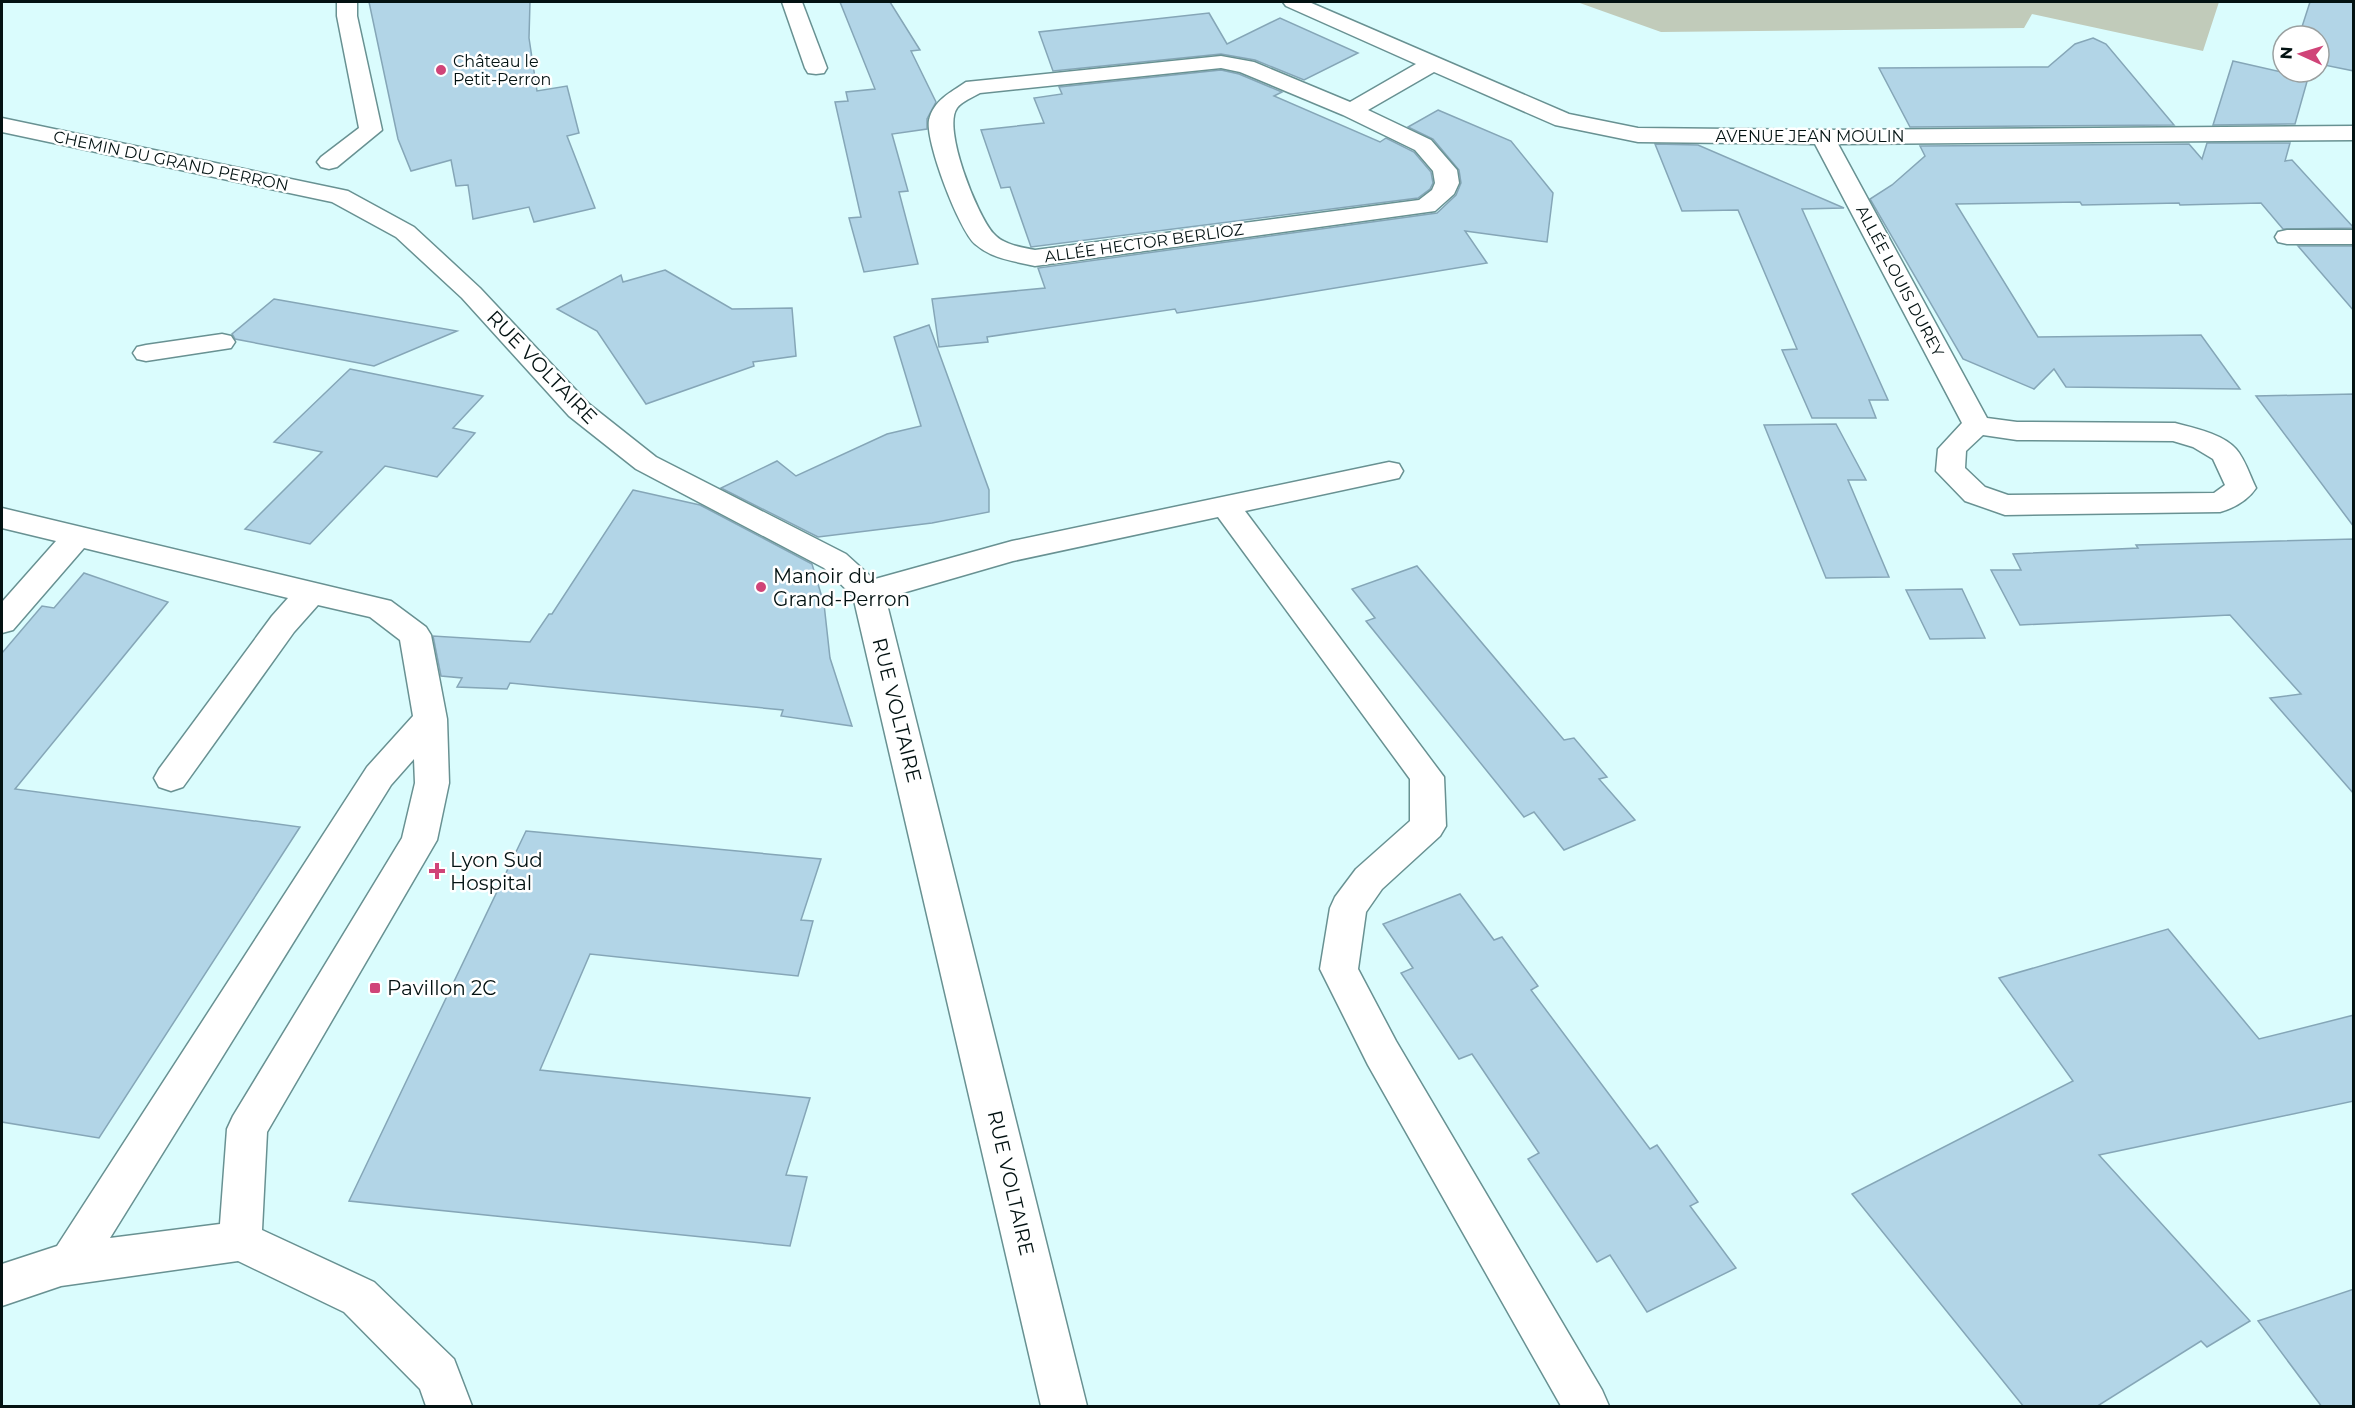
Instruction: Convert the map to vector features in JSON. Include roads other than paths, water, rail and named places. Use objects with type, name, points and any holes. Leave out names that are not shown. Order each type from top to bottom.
[{"type":"street","points":[[329,162],[371,130],[347,16],[347,2]]},
{"type":"street","points":[[792,2],[816,68]]},
{"type":"street","name":"AVENUE JEAN MOULIN","points":[[1293,2],[1563,120],[1638,135],[1823,137],[2354,133]]},
{"type":"street","name":"ALLÉE HECTOR BERLIOZ","points":[[1221,62],[1246,67],[1351,111],[1423,145],[1445,170],[1448,183],[1442,194],[1426,206],[1035,258],[1003,251],[983,238],[952,177],[940,122],[947,104],[974,87],[1221,62]]},
{"type":"street","points":[[1351,111],[1432,64]]},
{"type":"street","name":"CHEMIN DU GRAND PERRON","points":[[2,125],[340,196]]},
{"type":"street","name":"ALLÉE LOUIS DUREY","points":[[1823,137],[1977,425]]},
{"type":"street","name":"RUE VOLTAIRE","points":[[340,196],[405,232],[471,293],[579,410],[646,463],[835,561],[868,592],[1064,1407]]},
{"type":"street","points":[[2288,237],[2354,237]]},
{"type":"street","points":[[146,353],[222,342]]},
{"type":"street","points":[[1977,425],[2017,431],[2175,432],[2203,441],[2225,454],[2241,488],[2220,502],[2006,505],[1975,494],[1950,471],[1952,449],[1977,425]]},
{"type":"street","points":[[868,592],[1012,551],[1389,471]]},
{"type":"street","points":[[1225,506],[1427,777],[1428,826],[1369,879],[1348,908],[1339,969],[1382,1053],[1586,1407]]},
{"type":"street","points":[[2,518],[380,609],[415,635],[430,719],[432,783],[419,840],[248,1129],[240,1241]]},
{"type":"street","points":[[2,622],[77,536]]},
{"type":"street","points":[[171,778],[283,624],[311,592]]},
{"type":"street","points":[[70,1263],[379,776],[430,719]]},
{"type":"street","points":[[2,1286],[27,1273],[70,1263],[165,1253],[240,1241],[358,1297],[438,1375],[449,1407]]},
{"type":"place","name":"Château le Petit-Perron","points":[[441,70]]},
{"type":"place","name":"Manoir du Grand-Perron","points":[[761,587]]},
{"type":"place","name":"Lyon Sud Hospital","points":[[437,871]]},
{"type":"place","name":"Pavillon 2C","points":[[375,988]]}]
